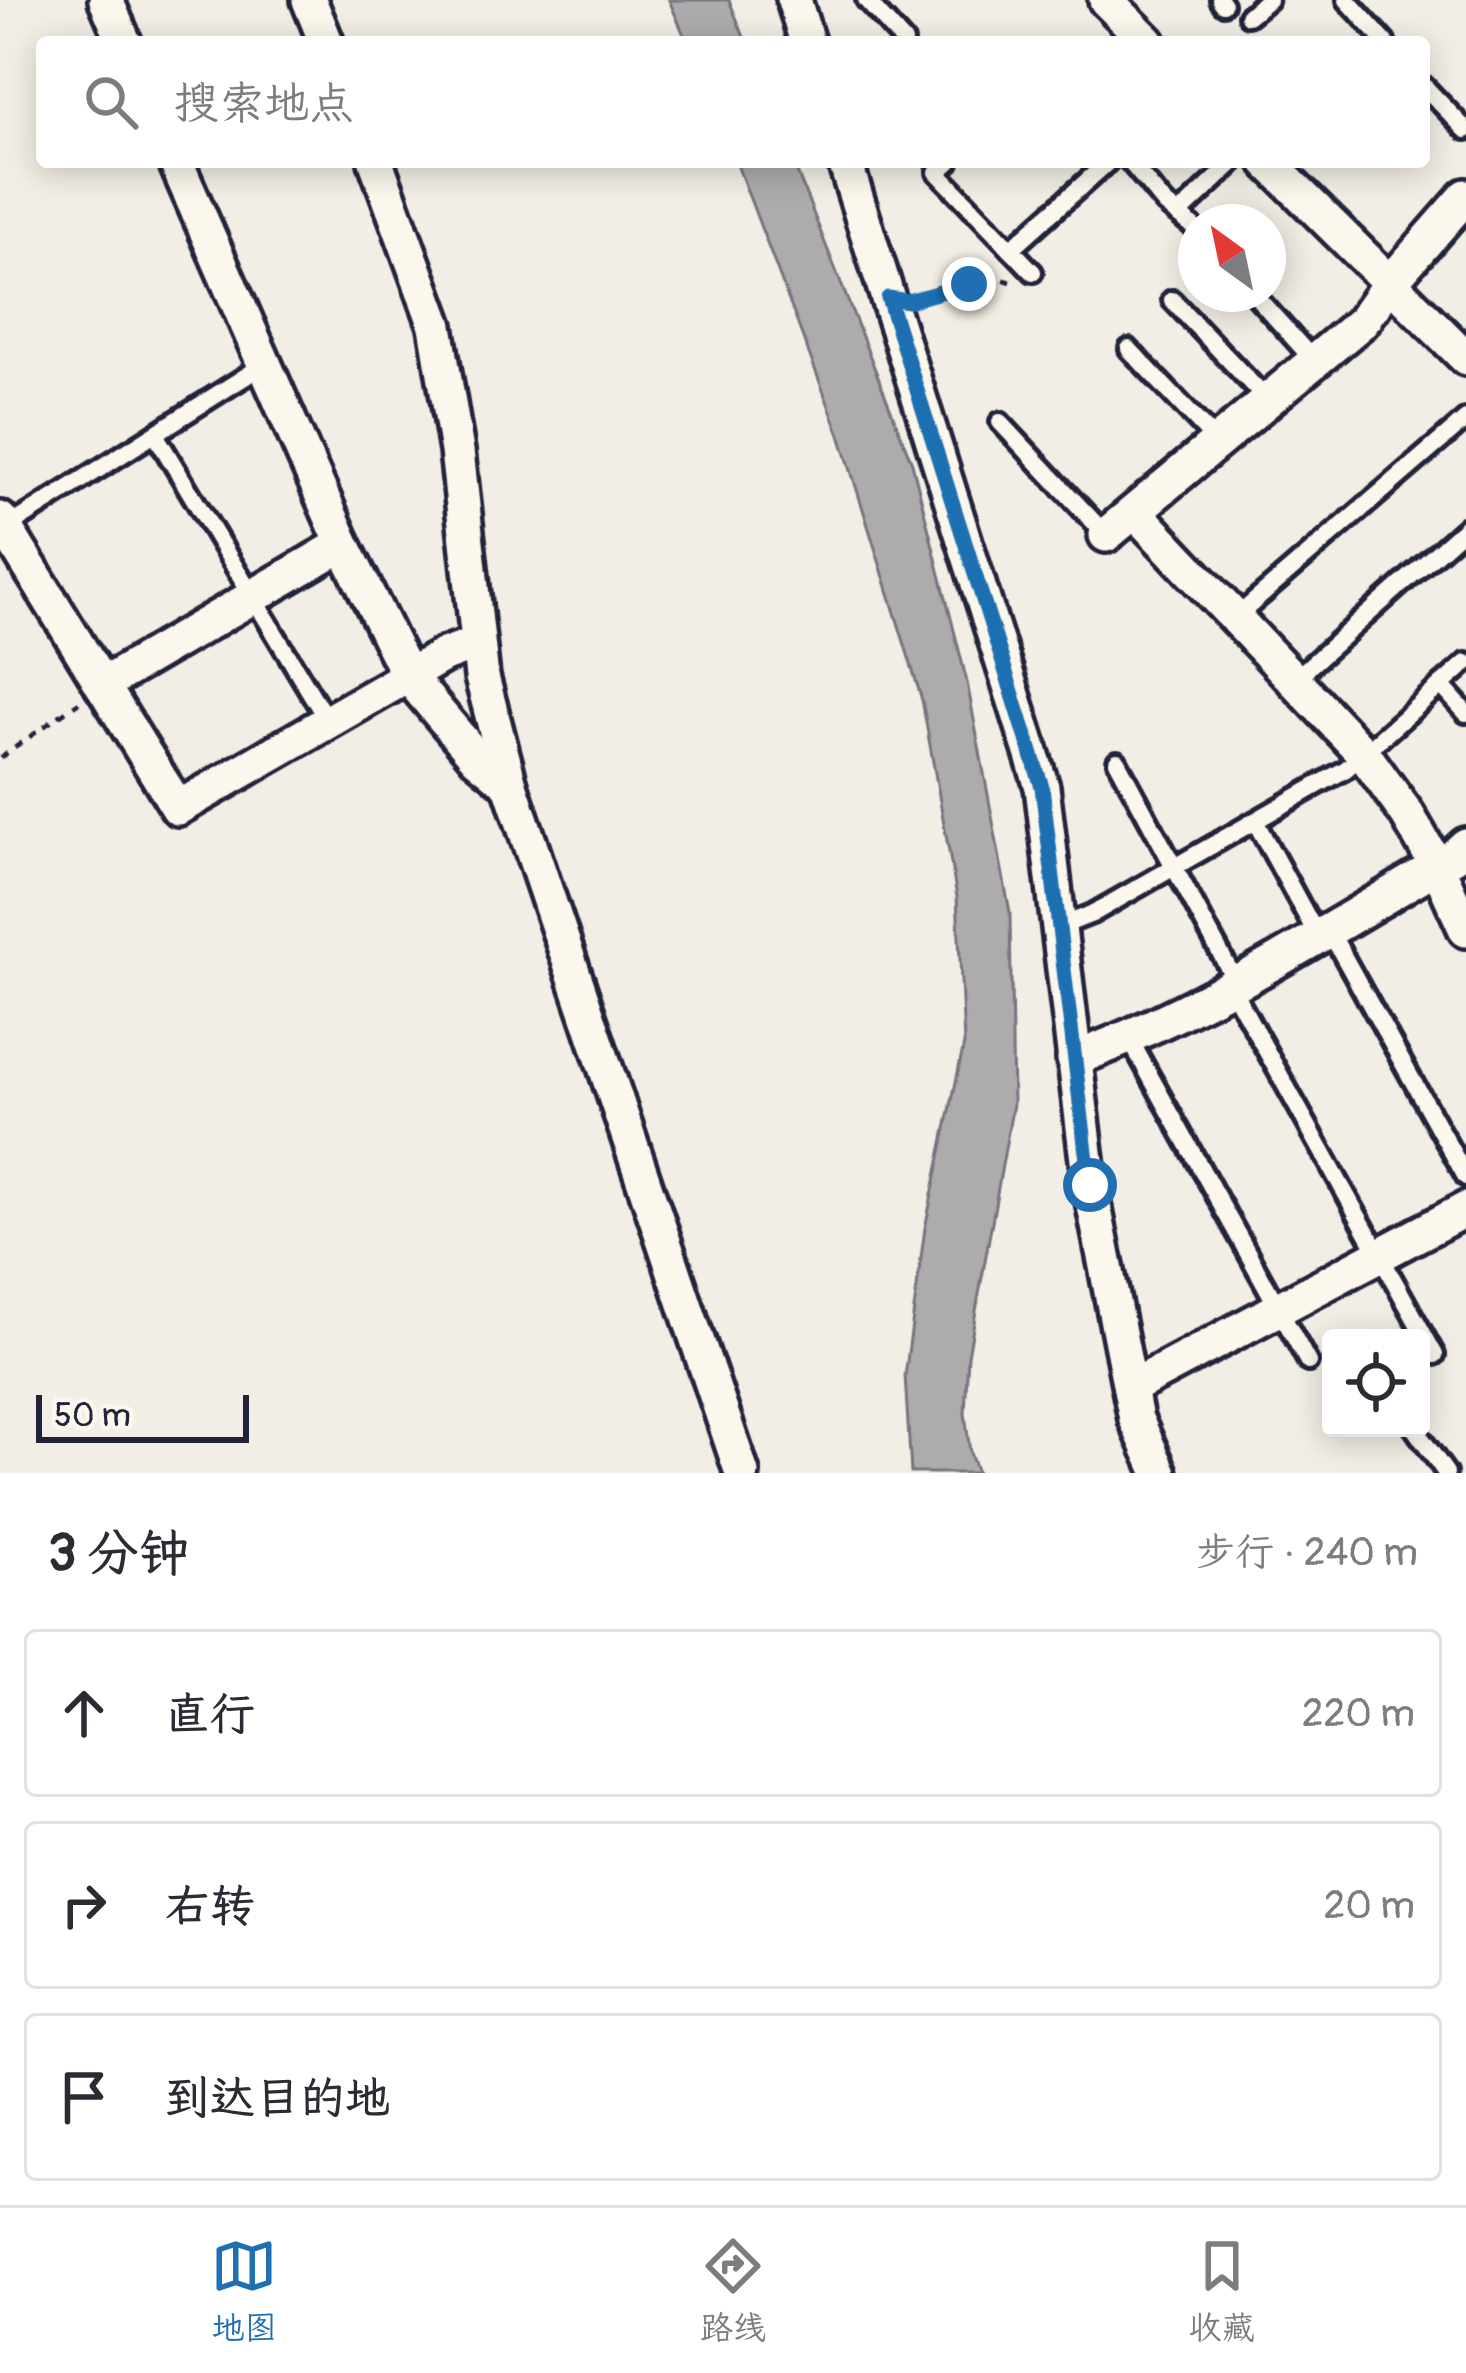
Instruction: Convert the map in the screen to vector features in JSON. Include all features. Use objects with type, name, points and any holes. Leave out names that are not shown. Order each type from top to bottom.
[{"type":"street","points":[[106,0],[121,36]]},
{"type":"street","points":[[309,0],[324,36]]},
{"type":"street","points":[[794,0],[805,36]]},
{"type":"street","points":[[1106,0],[1142,36]]},
{"type":"street","points":[[179,168],[344,544],[408,676],[446,726],[510,785]]},
{"type":"street","points":[[379,168],[436,326],[458,451],[477,643],[510,785],[742,1473]]},
{"type":"street","points":[[847,168],[1042,787],[1090,1185],[1136,1419],[1160,1473]]},
{"type":"street","points":[[1274,168],[1466,358]]},
{"type":"street","points":[[1106,536],[1364,322],[1389,284],[1466,196]]},
{"type":"street","points":[[1135,512],[1363,754],[1407,814],[1466,930]]},
{"type":"street","points":[[3,524],[178,808],[444,655],[477,643]]},
{"type":"street","points":[[102,685],[344,544]]},
{"type":"street","points":[[1074,1059],[1129,1039],[1233,984],[1466,845]]},
{"type":"street","points":[[1130,1388],[1466,1209]]},
{"type":"lane","points":[[866,0],[899,36]]},
{"type":"lane","points":[[1248,16],[1268,0]]},
{"type":"lane","points":[[1348,0],[1379,36]]},
{"type":"lane","points":[[1430,92],[1466,130]]},
{"type":"lane","points":[[942,168],[938,172],[1033,272]]},
{"type":"lane","points":[[1011,249],[1101,168]]},
{"type":"lane","points":[[1136,168],[1178,213]]},
{"type":"lane","points":[[1190,204],[1228,168]]},
{"type":"lane","points":[[1172,300],[1269,402]]},
{"type":"lane","points":[[1270,312],[1316,363]]},
{"type":"lane","points":[[1129,349],[1219,443]]},
{"type":"lane","points":[[3,524],[265,364]]},
{"type":"lane","points":[[1235,619],[1466,419]]},
{"type":"lane","points":[[1000,422],[1106,536]]},
{"type":"lane","points":[[154,434],[328,722]]},
{"type":"lane","points":[[1295,679],[1466,527]]},
{"type":"lane","points":[[1059,927],[1091,914],[1346,769],[1466,663]]},
{"type":"lane","points":[[1441,685],[1466,712]]},
{"type":"lane","points":[[1117,761],[1435,1355]]},
{"type":"lane","points":[[1255,820],[1466,1177]]},
{"type":"lane","points":[[1437,866],[1466,884]]},
{"type":"lane","points":[[1129,1039],[1308,1362]]},
{"type":"lane","points":[[1420,1437],[1446,1473]]},
{"type":"path","points":[[888,298],[908,301],[1000,278],[1019,284],[1033,272]]},
{"type":"path","points":[[0,758],[102,685]]},
{"type":"shaded area","points":[[669,0],[729,0],[744,36],[684,36]]},
{"type":"shaded area","points":[[738,168],[795,168],[912,463],[967,682],[1010,913],[1013,1104],[968,1356],[965,1413],[977,1473],[911,1473],[905,1376],[925,1228],[964,1044],[957,897],[922,700],[840,435]]},
{"type":"route","points":[[969,284],[908,301],[888,298],[1042,787],[1090,1185]]}]
